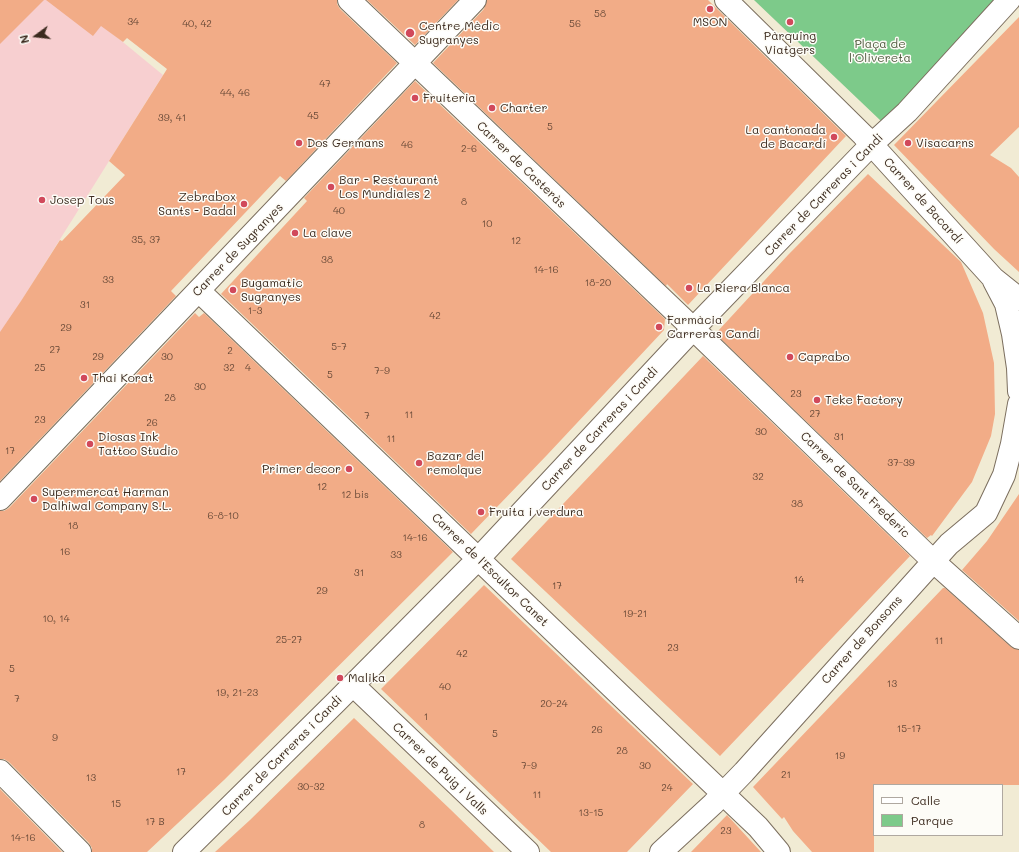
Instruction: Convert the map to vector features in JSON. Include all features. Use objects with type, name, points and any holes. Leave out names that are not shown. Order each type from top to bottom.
[{"type":"street","name":"Carrer de Casteràs","points":[[349,0],[693,329]]},
{"type":"street","name":"Carrer de Sugranyes","points":[[0,499],[475,0]]},
{"type":"street","name":"Carrer de Bacardí","points":[[726,0],[871,145],[993,278],[1019,299]]},
{"type":"street","name":"Carrer de Carreras i Candi","points":[[184,852],[479,558],[693,329],[871,145],[907,112],[1009,0]]},
{"type":"street","points":[[993,278],[1006,304],[1013,334],[1018,368],[1019,391]]},
{"type":"street","name":"Carrer de l'Escultor Canet","points":[[199,291],[724,794],[758,828],[779,852]]},
{"type":"street","name":"Carrer de Sant Frederic","points":[[693,329],[933,561],[1019,638]]},
{"type":"street","name":"Carrer de Bonsoms","points":[[661,852],[724,794],[933,561],[952,542],[986,513],[1004,474],[1012,444],[1019,404]]},
{"type":"street","name":"Carrer de Puig i Valls","points":[[353,685],[528,852]]},
{"type":"street","points":[[0,771],[80,852]]},
{"type":"shaded area","name":"Josep Tous","points":[[0,0],[68,0],[107,29],[163,75],[0,335]]},
{"type":"green space","name":"Plaça de l'Olivereta","points":[[754,0],[997,0],[895,112],[892,110],[881,121]]},
{"type":"building","points":[[0,0],[44,0],[0,44]]},
{"type":"building","points":[[46,0],[337,0],[337,4],[340,9],[397,63],[286,181],[280,176],[171,291],[176,296],[0,481],[0,332],[60,240],[62,241],[125,175],[109,161],[167,69],[127,38],[123,42],[101,26],[93,36]]},
{"type":"building","points":[[367,0],[458,0],[415,45]]},
{"type":"building","points":[[487,0],[708,0],[846,136],[688,305],[667,284],[666,286],[433,63],[484,9]]},
{"type":"building","points":[[1019,17],[1019,127],[990,155],[1011,168],[1019,177],[1019,272],[994,249],[894,145]]},
{"type":"building","points":[[415,81],[665,319],[664,330],[471,534],[221,294],[307,201],[304,198]]},
{"type":"building","points":[[868,174],[961,262],[983,313],[994,363],[995,414],[991,436],[972,482],[932,536],[931,535],[927,538],[720,338],[723,335],[718,331],[788,255]]},
{"type":"building","points":[[195,313],[199,317],[204,313],[453,552],[224,780],[147,852],[92,852],[92,848],[89,843],[9,762],[4,759],[0,759],[0,511],[4,511],[9,508]]},
{"type":"building","points":[[703,356],[910,556],[720,756],[511,559]]},
{"type":"building","points":[[1019,494],[1019,621],[962,570],[987,541]]},
{"type":"building","points":[[484,585],[693,784],[627,852],[551,852],[381,689]]},
{"type":"building","points":[[943,588],[945,588],[1011,647],[1019,650],[1019,785],[873,784],[874,852],[812,852],[793,831],[784,817],[782,819],[753,787]]},
{"type":"building","points":[[354,718],[494,852],[215,852],[250,820]]},
{"type":"building","points":[[0,789],[62,852],[0,852]]},
{"type":"building","points":[[727,815],[761,852],[691,852]]},
{"type":"place","name":"MSON","points":[[710,9]]},
{"type":"place","name":"Pàrquing Viatgers","points":[[790,22]]},
{"type":"place","name":"Centre Mèdic Sugranyes","points":[[410,33]]},
{"type":"place","name":"Fruiteria","points":[[415,98]]},
{"type":"place","name":"Charter","points":[[492,108]]},
{"type":"place","name":"La cantonada de Bacardí","points":[[834,137]]},
{"type":"place","name":"Dos Germans","points":[[299,143]]},
{"type":"place","name":"Visacarns","points":[[908,143]]},
{"type":"place","name":"Bar - Restaurant Los Mundiales 2","points":[[331,187]]},
{"type":"place","name":"Josep Tous","points":[[42,200]]},
{"type":"place","name":"Zebrabox Sants - Badal","points":[[244,204]]},
{"type":"place","name":"La clave","points":[[295,233]]},
{"type":"place","name":"La Riera Blanca","points":[[689,288]]},
{"type":"place","name":"Bugamatic Sugranyes","points":[[233,290]]},
{"type":"place","name":"Farmàcia Carreras Candi","points":[[659,327]]},
{"type":"place","name":"Caprabo","points":[[790,357]]},
{"type":"place","name":"Thai Korat","points":[[84,378]]},
{"type":"place","name":"Teke Factory","points":[[817,400]]},
{"type":"place","name":"Diosas Ink Tattoo Studio","points":[[90,444]]},
{"type":"place","name":"Bazar del remolque","points":[[419,463]]},
{"type":"place","name":"Primer decor","points":[[349,469]]},
{"type":"place","name":"Supermercat Harman Dalhiwal Company S.L.","points":[[34,499]]},
{"type":"place","name":"Fruita i verdura","points":[[481,512]]},
{"type":"place","name":"Malika","points":[[340,678]]}]
